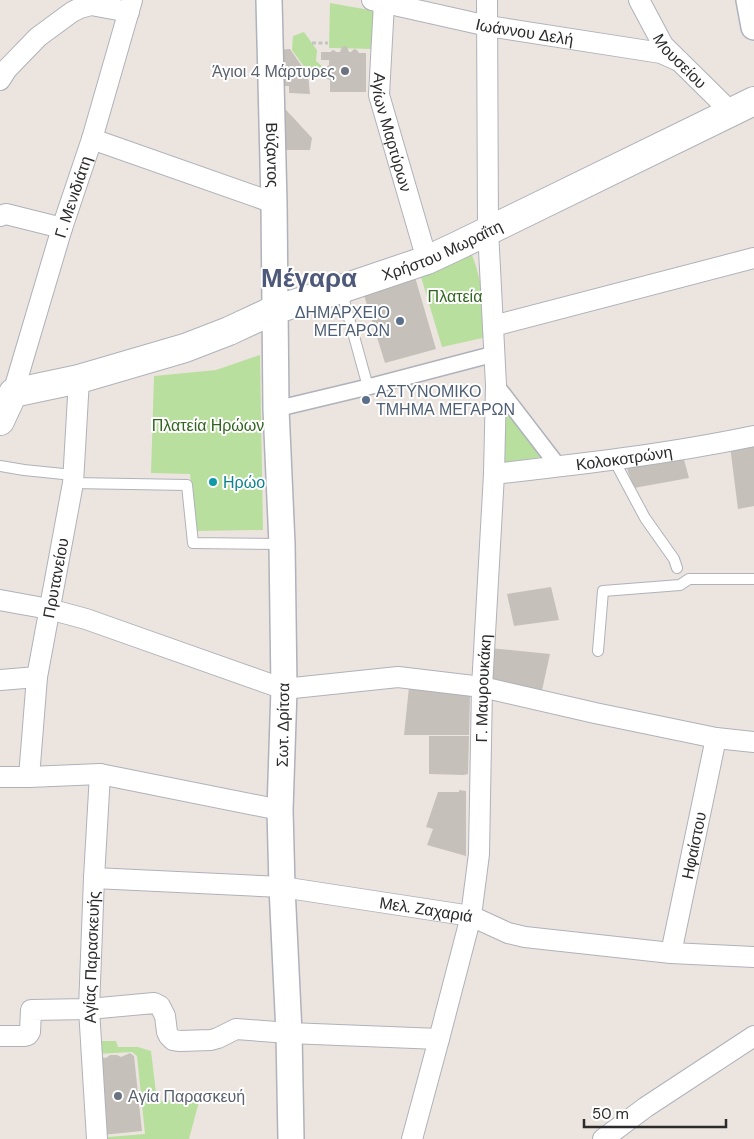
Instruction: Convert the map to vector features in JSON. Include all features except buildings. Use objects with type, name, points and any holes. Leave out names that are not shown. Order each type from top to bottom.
[{"type":"main road","name":"Χρήστου Μωραΐτη","points":[[6,395],[79,379],[185,348],[274,310],[427,260],[743,106]]},
{"type":"main road","points":[[0,421],[6,395]]},
{"type":"street","name":"Βύζαντος","points":[[269,0],[274,203],[274,310]]},
{"type":"street","name":"Γ. Μαυρουκάκη","points":[[412,1139],[471,916],[479,854],[482,687],[494,474],[496,385],[488,230],[487,0]]},
{"type":"street","name":"Μουσείου","points":[[639,0],[663,44],[680,60],[743,106]]},
{"type":"street","points":[[749,0],[754,27]]},
{"type":"street","name":"Ιωάννου Δελή","points":[[378,1],[488,26],[661,53],[680,60]]},
{"type":"street","name":"Αγίων Μαρτύρων","points":[[378,1],[379,95],[427,260]]},
{"type":"street","points":[[0,80],[7,69],[38,37],[88,2],[131,6]]},
{"type":"street","name":"Γ. Μενιδιάτη","points":[[6,395],[92,139],[131,6]]},
{"type":"street","points":[[92,139],[274,203]]},
{"type":"street","points":[[0,216],[6,214],[62,228]]},
{"type":"street","points":[[493,326],[754,258]]},
{"type":"street","name":"Σωτ. Δρίτσα","points":[[274,310],[282,544],[284,689],[280,810],[289,1033],[291,1139]]},
{"type":"street","points":[[276,409],[494,354]]},
{"type":"street","name":"Πρυτανείου","points":[[28,777],[37,678],[73,479],[79,379]]},
{"type":"street","points":[[496,385],[559,467]]},
{"type":"street","name":"Κολοκοτρώνη","points":[[494,474],[614,460],[754,436]]},
{"type":"street","points":[[0,600],[49,609],[86,619],[284,689],[398,678],[482,687],[716,738],[754,742]]},
{"type":"street","points":[[0,680],[37,678]]},
{"type":"street","name":"Ηφαίστου","points":[[672,953],[716,738]]},
{"type":"street","points":[[0,777],[100,774],[280,810]]},
{"type":"street","name":"Αγίας Παρασκευής","points":[[97,1139],[89,1009],[100,774]]},
{"type":"street","name":"Μελ. Ζαχαριά","points":[[94,878],[282,886],[471,916],[508,933],[525,937],[672,953],[754,957]]},
{"type":"street","points":[[0,1036],[28,1035],[30,1032],[31,1010],[89,1009],[154,1003],[160,1006],[165,1016],[169,1036],[173,1040],[180,1041],[211,1040],[236,1029],[440,1039]]},
{"type":"street","points":[[606,1138],[646,1107],[754,1036]]},
{"type":"lane","points":[[341,289],[368,387]]},
{"type":"lane","points":[[614,460],[645,518],[674,558],[677,568]]},
{"type":"lane","points":[[0,466],[73,479],[187,485],[192,543],[282,544]]},
{"type":"lane","points":[[598,652],[603,591],[680,585],[689,579],[754,579]]},
{"type":"path","points":[[312,43],[328,43]]},
{"type":"green space","points":[[330,3],[375,11],[373,49],[329,48]]},
{"type":"green space","points":[[304,32],[317,50],[316,61],[322,66],[321,75],[313,79],[292,50],[293,36]]},
{"type":"green space","name":"Πλατεία","points":[[472,255],[481,285],[487,337],[442,347],[421,277]]},
{"type":"green space","name":"Πλατεία Ηρώων","points":[[260,355],[263,530],[195,531],[190,474],[151,473],[154,376],[216,370]]},
{"type":"green space","points":[[506,408],[542,457],[495,464],[497,409]]},
{"type":"green space","points":[[97,1041],[116,1041],[118,1047],[138,1047],[151,1051],[157,1101],[200,1098],[189,1139],[108,1139],[108,1137],[145,1134],[137,1056],[132,1052],[98,1054]]},
{"type":"place","name":"Άγιοι 4 Μάρτυρες","points":[[345,71]]},
{"type":"place","name":"ΔΗΜΑΡΧΕΙΟ ΜΕΓΑΡΩΝ","points":[[400,321]]},
{"type":"place","name":"ΑΣΤΥΝΟΜΙΚΟ ΤΜΗΜΑ ΜΕΓΑΡΩΝ","points":[[366,400]]},
{"type":"place","name":"Ηρώο","points":[[213,482]]},
{"type":"place","name":"Αγία Παρασκευή","points":[[118,1096]]},
{"type":"district","name":"Μέγαρα","points":[[309,278]]}]
